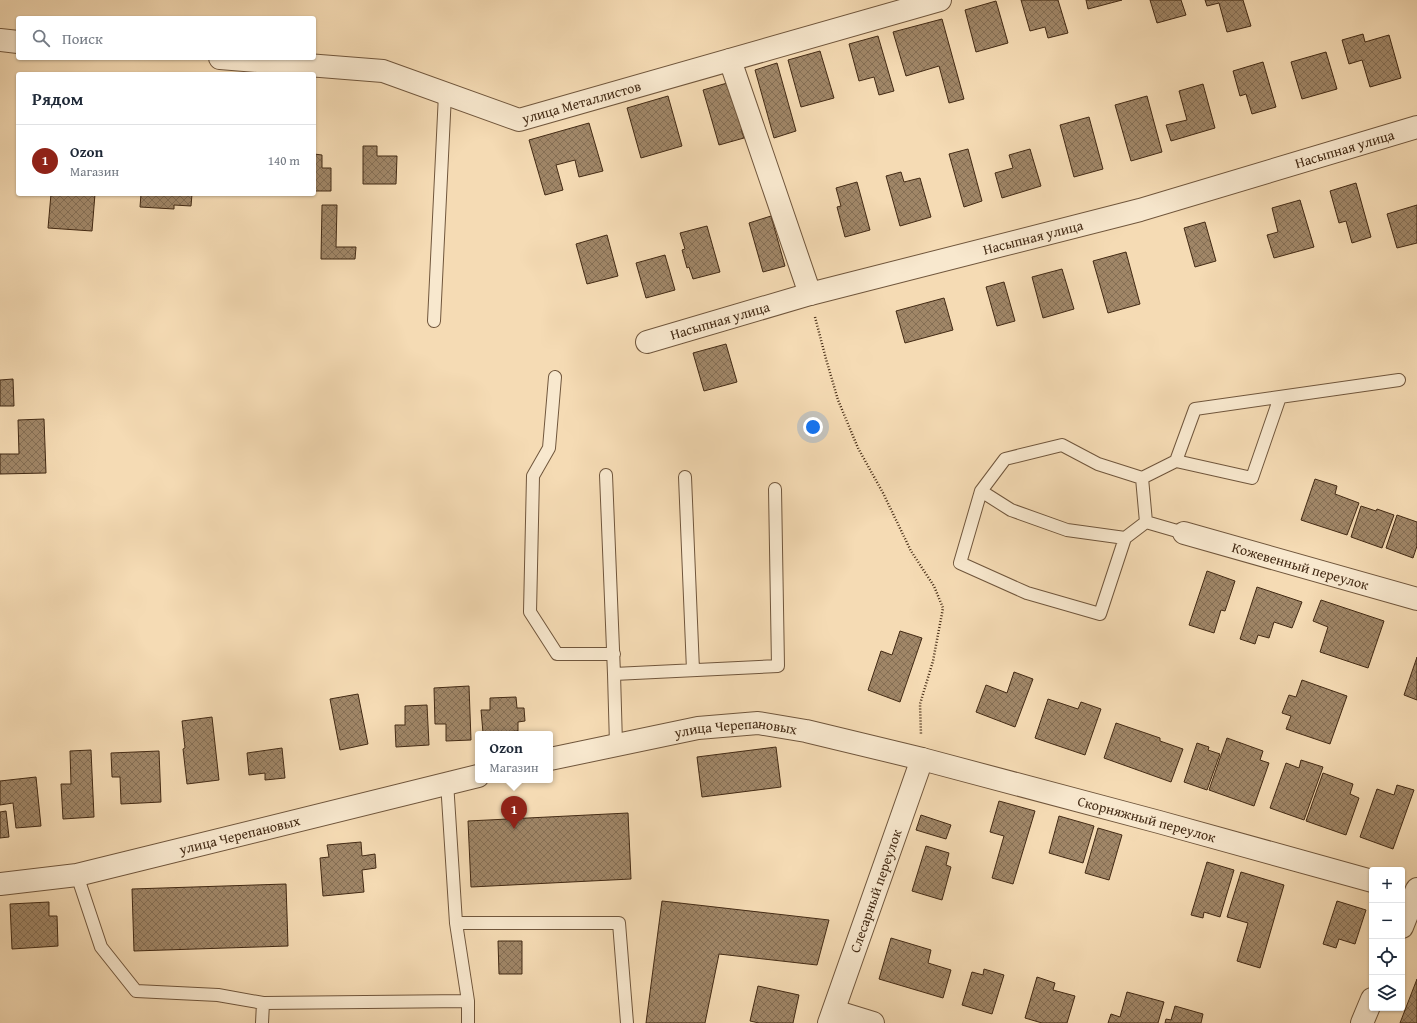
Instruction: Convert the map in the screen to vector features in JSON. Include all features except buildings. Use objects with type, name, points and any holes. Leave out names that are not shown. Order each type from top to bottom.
[{"type":"street","name":"улица Металлистов","points":[[245,60],[383,71],[519,120],[940,0]]},
{"type":"street","points":[[0,40],[16,42]]},
{"type":"street","points":[[730,60],[810,294]]},
{"type":"street","name":"Насыпная улица","points":[[647,342],[810,294],[1140,210],[1417,127]]},
{"type":"street","name":"Кожевенный переулок","points":[[1184,533],[1417,598]]},
{"type":"street","name":"улица Черепановых","points":[[553,758],[698,728],[758,723],[806,731],[922,759]]},
{"type":"street","name":"Скорняжный переулок","points":[[922,759],[1159,822],[1369,880]]},
{"type":"street","name":"Слесарный переулок","points":[[831,1017],[922,759]]},
{"type":"street","name":"улица Черепановых","points":[[0,884],[77,875],[447,782],[475,777]]},
{"type":"street","points":[[1405,917],[1413,892]]},
{"type":"street","points":[[1362,1023],[1369,1006]]},
{"type":"street","points":[[831,1017],[873,1023]]},
{"type":"lane","points":[[434,321],[446,94]]},
{"type":"lane","points":[[555,377],[549,448],[533,476],[530,612],[557,654],[614,654]]},
{"type":"lane","points":[[1176,461],[1195,409],[1399,380]]},
{"type":"lane","points":[[1146,522],[1125,538],[1100,614],[1027,593],[960,564],[980,491],[1005,459],[1062,444],[1098,464],[1142,478],[1176,461],[1252,478],[1280,397]]},
{"type":"lane","points":[[606,475],[614,654],[616,744]]},
{"type":"lane","points":[[685,477],[694,670]]},
{"type":"lane","points":[[1142,478],[1146,522]]},
{"type":"lane","points":[[614,674],[778,666],[775,490]]},
{"type":"lane","points":[[980,491],[1011,510],[1067,530],[1125,538]]},
{"type":"lane","points":[[1146,522],[1184,533]]},
{"type":"lane","points":[[447,782],[456,923],[468,1001],[468,1023]]},
{"type":"lane","points":[[77,875],[101,947],[136,991],[218,995],[263,1003],[468,1001]]},
{"type":"lane","points":[[456,923],[619,923],[627,1023]]},
{"type":"lane","points":[[262,1023],[263,1003]]},
{"type":"path","points":[[810,294],[838,400],[858,448],[883,493],[911,551],[934,586],[943,608],[933,661],[920,704],[922,759]]},
{"type":"place","name":"Ozon","points":[[514,829]]}]
